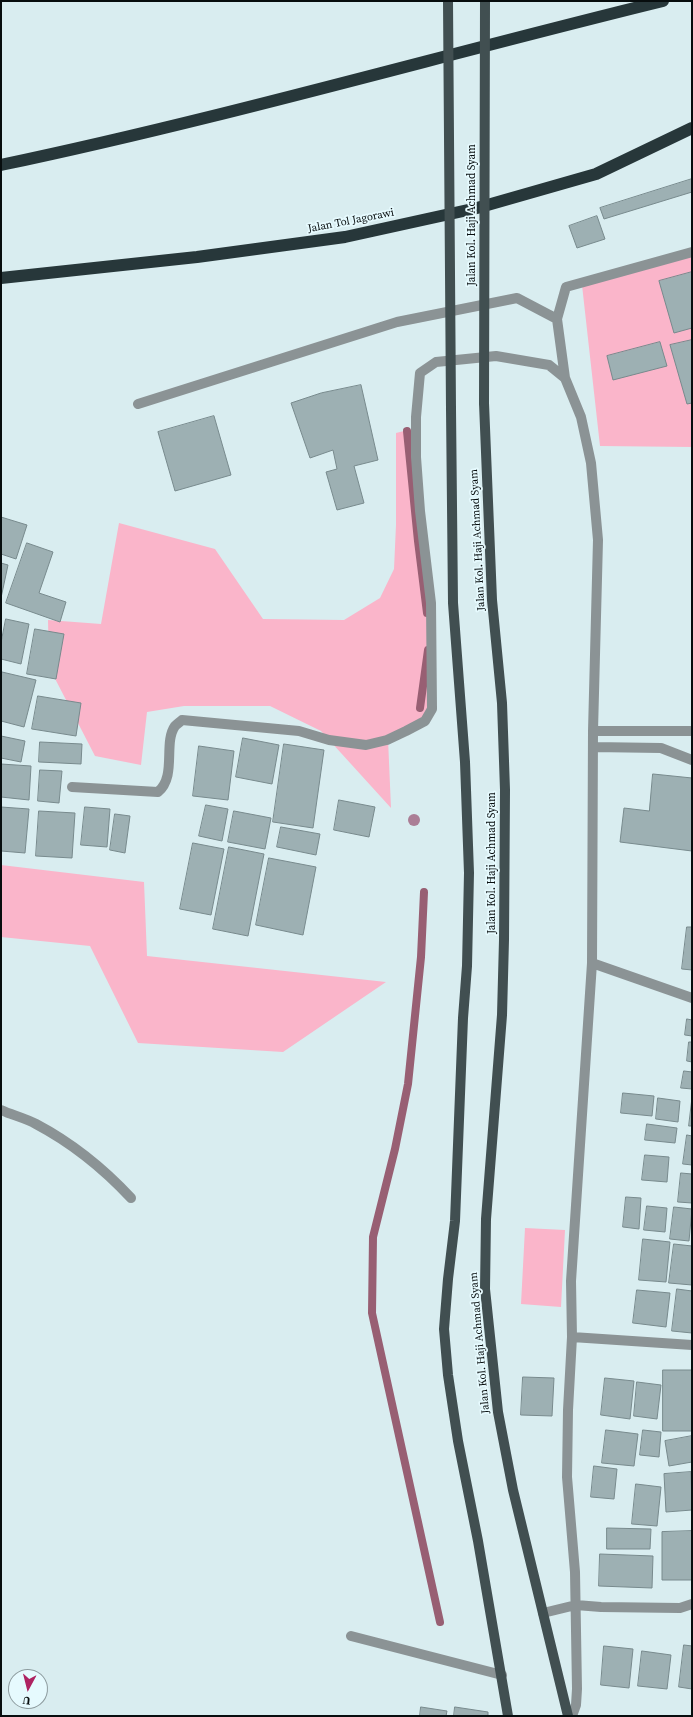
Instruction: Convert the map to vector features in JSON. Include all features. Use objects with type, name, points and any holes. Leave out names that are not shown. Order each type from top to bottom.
[{"type":"highway","points":[[1,165],[55,154],[315,91],[557,27],[663,1]]},
{"type":"highway","name":"Jalan Tol Jagorawi","points":[[1,278],[197,257],[345,237],[477,208],[596,174],[692,128]]},
{"type":"main road","name":"Jalan Kol. Haji Achmad Syam","points":[[448,1],[453,603],[464,762],[469,873],[467,966],[463,1025],[455,1221],[444,1329],[448,1376],[458,1441],[478,1540],[508,1716]]},
{"type":"main road","name":"Jalan Kol. Haji Achmad Syam","points":[[485,1],[484,402],[492,600],[502,703],[504,790],[504,940],[502,1015],[486,1219],[486,1289],[498,1412],[513,1490],[568,1716]]},
{"type":"street","points":[[572,1716],[576,1705],[577,1688],[575,1572],[567,1477],[572,1337],[571,1281],[592,963],[593,731],[598,540],[591,463],[581,417],[565,378],[557,319],[566,287],[692,252]]},
{"type":"street","points":[[138,404],[397,322],[517,298],[557,319]]},
{"type":"street","points":[[72,787],[158,792],[163,788],[167,778],[172,736],[175,727],[182,720],[299,731],[329,740],[366,745],[387,740],[425,721],[432,709],[430,603],[416,457],[416,418],[420,372],[436,362],[496,356],[549,365],[565,378]]},
{"type":"street","points":[[593,731],[692,731]]},
{"type":"street","points":[[593,747],[661,748],[692,760]]},
{"type":"street","points":[[592,963],[692,998]]},
{"type":"street","points":[[1,1110],[35,1124],[77,1149],[109,1174],[131,1198]]},
{"type":"street","points":[[572,1337],[692,1345]]},
{"type":"street","points":[[543,1613],[576,1605],[601,1607],[680,1608],[692,1604]]},
{"type":"street","points":[[352,1636],[502,1674]]},
{"type":"shaded area","points":[[692,256],[692,447],[600,446],[582,285]]},
{"type":"shaded area","points":[[416,428],[431,603],[432,709],[425,721],[388,739],[391,808],[321,731],[270,706],[184,706],[147,712],[141,765],[95,756],[49,667],[48,620],[101,624],[119,523],[215,549],[263,619],[344,620],[380,598],[394,569],[396,525],[396,433]]},
{"type":"shaded area","points":[[1,865],[144,882],[147,956],[386,982],[283,1052],[138,1043],[90,946],[1,937]]},
{"type":"shaded area","points":[[525,1228],[565,1230],[561,1307],[521,1304]]},
{"type":"building","points":[[692,179],[692,192],[604,219],[600,208]]},
{"type":"building","points":[[597,216],[605,239],[577,248],[569,226]]},
{"type":"building","points":[[692,272],[692,328],[674,333],[659,281]]},
{"type":"building","points":[[692,340],[692,403],[687,404],[670,345]]},
{"type":"building","points":[[660,342],[667,366],[613,380],[607,356]]},
{"type":"building","points":[[361,385],[378,460],[354,466],[364,503],[337,510],[326,472],[337,469],[333,450],[310,458],[291,403],[321,393]]},
{"type":"building","points":[[214,416],[231,475],[175,491],[158,432]]},
{"type":"building","points":[[1,517],[27,525],[16,559],[1,554]]},
{"type":"building","points":[[27,543],[53,552],[39,593],[66,602],[60,622],[6,603]]},
{"type":"building","points":[[1,563],[8,565],[1,598]]},
{"type":"building","points":[[6,619],[29,624],[21,664],[1,659],[1,643]]},
{"type":"building","points":[[35,629],[64,634],[56,679],[27,674]]},
{"type":"building","points":[[2,672],[36,680],[24,727],[1,721]]},
{"type":"building","points":[[38,696],[81,703],[76,736],[32,729]]},
{"type":"building","points":[[1,736],[25,741],[21,762],[1,758]]},
{"type":"building","points":[[243,738],[279,745],[272,784],[236,777]]},
{"type":"building","points":[[40,742],[82,744],[81,764],[39,762]]},
{"type":"building","points":[[284,744],[324,750],[313,828],[273,822]]},
{"type":"building","points":[[199,746],[234,751],[228,800],[193,796]]},
{"type":"building","points":[[1,764],[31,766],[29,800],[1,797]]},
{"type":"building","points":[[40,770],[62,771],[59,803],[38,801]]},
{"type":"building","points":[[653,774],[692,778],[692,851],[620,842],[624,808],[649,811]]},
{"type":"building","points":[[339,800],[375,807],[369,837],[334,830]]},
{"type":"building","points":[[206,805],[228,809],[222,841],[199,836]]},
{"type":"building","points":[[1,807],[29,809],[25,853],[1,851]]},
{"type":"building","points":[[85,807],[110,809],[107,847],[81,845]]},
{"type":"building","points":[[39,811],[75,813],[72,858],[36,856]]},
{"type":"building","points":[[234,811],[271,818],[265,849],[228,842]]},
{"type":"building","points":[[115,814],[130,816],[125,853],[110,850]]},
{"type":"building","points":[[281,827],[320,834],[316,855],[277,847]]},
{"type":"building","points":[[193,843],[224,849],[211,915],[180,909]]},
{"type":"building","points":[[229,847],[264,854],[248,936],[213,929]]},
{"type":"building","points":[[269,858],[316,867],[303,935],[256,925]]},
{"type":"building","points":[[687,927],[692,927],[692,970],[682,969]]},
{"type":"building","points":[[687,1019],[692,1020],[692,1036],[685,1035]]},
{"type":"building","points":[[689,1042],[692,1042],[692,1062],[687,1061]]},
{"type":"building","points":[[684,1071],[692,1072],[692,1089],[681,1088]]},
{"type":"building","points":[[623,1093],[654,1096],[652,1116],[621,1113]]},
{"type":"building","points":[[658,1098],[680,1101],[678,1122],[656,1119]]},
{"type":"building","points":[[692,1098],[692,1126],[689,1126]]},
{"type":"building","points":[[647,1124],[677,1128],[675,1143],[645,1140]]},
{"type":"building","points":[[687,1135],[692,1136],[692,1165],[683,1164]]},
{"type":"building","points":[[645,1155],[669,1157],[667,1182],[642,1180]]},
{"type":"building","points":[[681,1173],[692,1174],[692,1203],[678,1202]]},
{"type":"building","points":[[626,1197],[641,1198],[639,1229],[623,1227]]},
{"type":"building","points":[[647,1206],[667,1208],[665,1232],[644,1230]]},
{"type":"building","points":[[674,1207],[692,1209],[689,1241],[670,1239]]},
{"type":"building","points":[[643,1239],[670,1242],[666,1282],[639,1280]]},
{"type":"building","points":[[674,1244],[692,1246],[692,1285],[669,1283]]},
{"type":"building","points":[[677,1289],[692,1291],[692,1333],[672,1331]]},
{"type":"building","points":[[637,1290],[670,1293],[666,1327],[633,1323]]},
{"type":"building","points":[[663,1370],[692,1370],[692,1431],[663,1431]]},
{"type":"building","points":[[523,1377],[554,1378],[552,1416],[521,1415]]},
{"type":"building","points":[[605,1378],[634,1381],[630,1419],[601,1415]]},
{"type":"building","points":[[637,1382],[661,1385],[657,1419],[634,1416]]},
{"type":"building","points":[[606,1430],[638,1434],[634,1466],[602,1463]]},
{"type":"building","points":[[643,1430],[661,1432],[659,1457],[640,1455]]},
{"type":"building","points":[[692,1436],[692,1462],[669,1466],[665,1441]]},
{"type":"building","points":[[594,1466],[617,1469],[614,1499],[591,1497]]},
{"type":"building","points":[[691,1472],[692,1510],[666,1512],[664,1474]]},
{"type":"building","points":[[636,1484],[661,1487],[657,1526],[632,1524]]},
{"type":"building","points":[[607,1528],[651,1529],[650,1549],[607,1549]]},
{"type":"building","points":[[692,1531],[692,1580],[662,1580],[662,1532]]},
{"type":"building","points":[[600,1554],[653,1556],[652,1588],[599,1586]]},
{"type":"building","points":[[684,1645],[692,1646],[692,1689],[679,1687]]},
{"type":"building","points":[[604,1646],[633,1649],[629,1688],[601,1685]]},
{"type":"building","points":[[642,1651],[671,1655],[667,1689],[638,1686]]},
{"type":"building","points":[[421,1707],[447,1711],[446,1716],[420,1716]]},
{"type":"building","points":[[455,1707],[488,1712],[488,1716],[454,1716]]},
{"type":"waterway","points":[[407,431],[427,613]]},
{"type":"waterway","points":[[420,708],[428,650]]},
{"type":"waterway","points":[[424,892],[421,957],[408,1084],[395,1149],[373,1237],[372,1313],[440,1622]]}]
